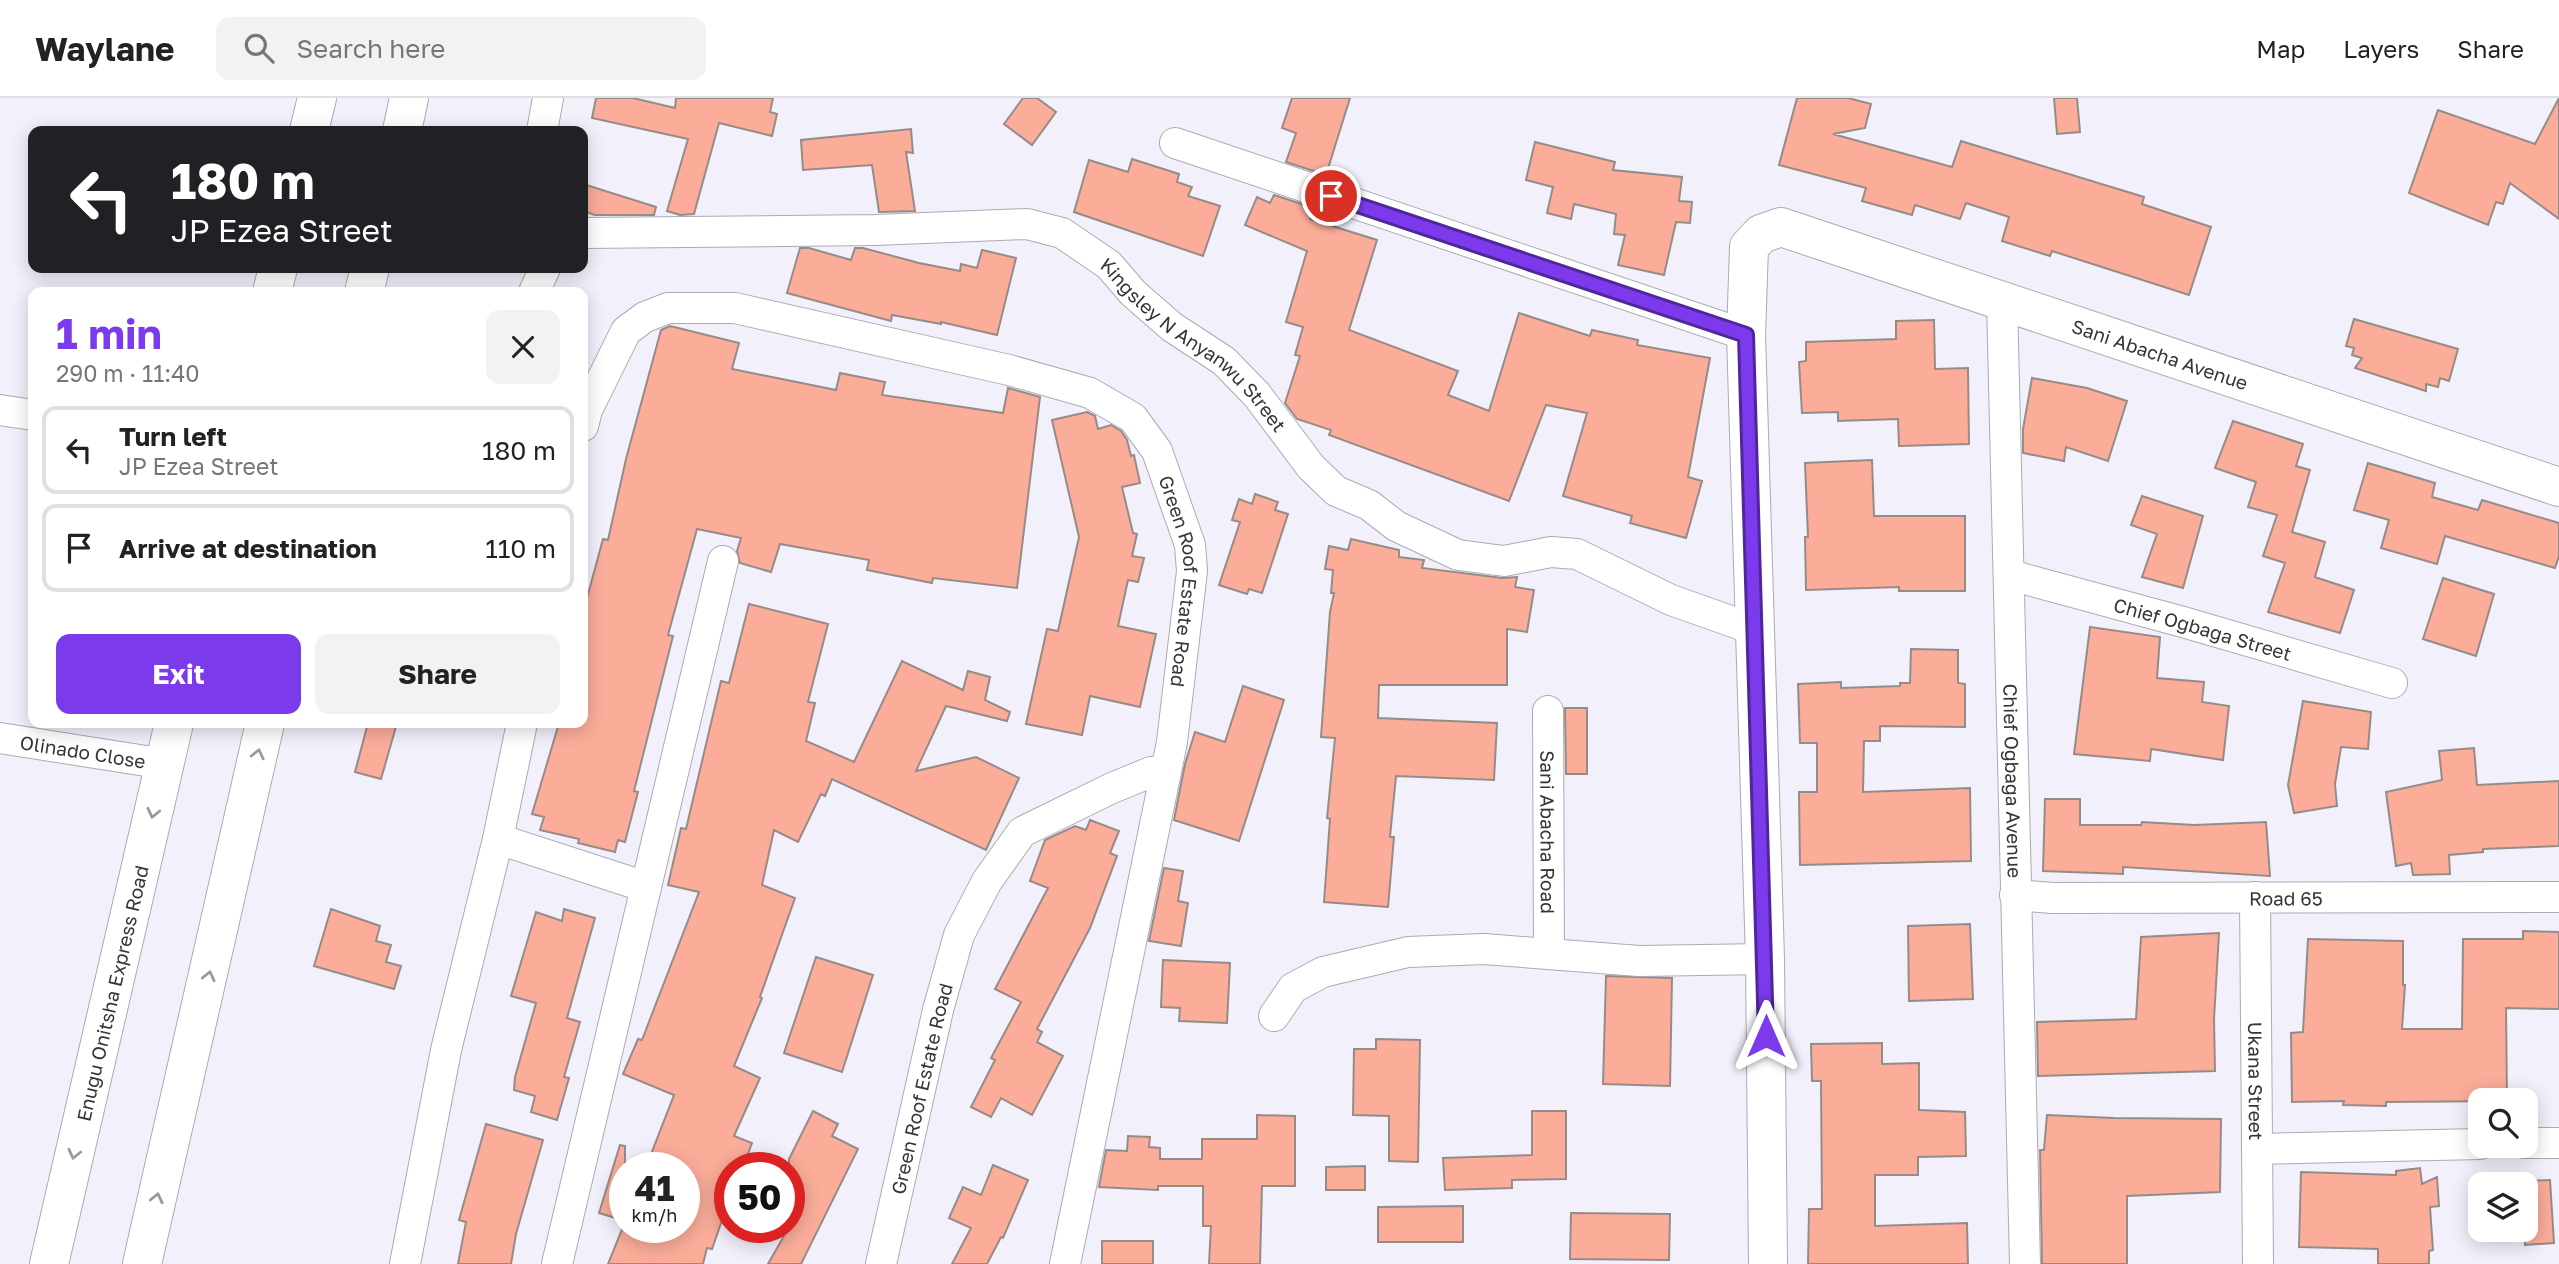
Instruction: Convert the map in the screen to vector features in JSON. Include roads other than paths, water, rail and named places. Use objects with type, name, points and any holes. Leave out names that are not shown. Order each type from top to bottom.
[{"type":"main road","points":[[310,126],[317,98]]},
{"type":"main road","points":[[403,126],[409,98]]},
{"type":"main road","name":"Sani Abacha Avenue","points":[[1746,335],[1749,247],[1761,234],[1781,228],[2559,487]]},
{"type":"main road","points":[[1746,335],[1765,959],[1768,1264]]},
{"type":"main road","name":"Enugu Onitsha Express Road","points":[[49,1264],[173,728]]},
{"type":"main road","points":[[142,1264],[264,728]]},
{"type":"street","points":[[543,126],[548,98]]},
{"type":"street","points":[[1175,143],[1746,335]]},
{"type":"street","name":"Kingsley N Anyanwu Street","points":[[588,233],[876,230],[1027,224],[1062,233],[1109,265],[1133,293],[1172,327],[1224,361],[1256,395],[1311,467],[1336,491],[1369,505],[1396,526],[1458,555],[1504,561],[1552,552],[1577,554],[1671,600],[1753,629]]},
{"type":"street","name":"Chief Ogbaga Avenue","points":[[2002,300],[2025,1264]]},
{"type":"street","name":"Green Roof Estate Road","points":[[588,408],[626,331],[645,317],[668,308],[735,308],[1009,370],[1090,393],[1133,418],[1157,451],[1190,545],[1192,571],[1172,742],[1166,771],[1152,772],[1112,788],[1022,832],[987,881],[959,935],[938,1010],[881,1264]]},
{"type":"street","points":[[0,410],[28,414]]},
{"type":"street","points":[[557,1264],[723,561]]},
{"type":"street","name":"Chief Ogbaga Street","points":[[2010,575],[2392,683]]},
{"type":"street","name":"Sani Abacha Road","points":[[1548,711],[1549,952]]},
{"type":"street","points":[[405,1264],[446,1050],[498,839],[521,728]]},
{"type":"street","name":"Olinado Close","points":[[0,738],[165,764]]},
{"type":"street","points":[[1065,1264],[1166,771]]},
{"type":"street","points":[[498,839],[646,887]]},
{"type":"street","name":"Road 65","points":[[2015,895],[2053,898],[2559,897]]},
{"type":"street","name":"Ukana Street","points":[[2255,897],[2258,1264]]},
{"type":"street","points":[[1273,1016],[1293,988],[1323,972],[1408,953],[1483,949],[1639,961],[1765,959]]},
{"type":"street","points":[[2538,1143],[2559,1143]]},
{"type":"street","points":[[2257,1149],[2468,1144]]}]
